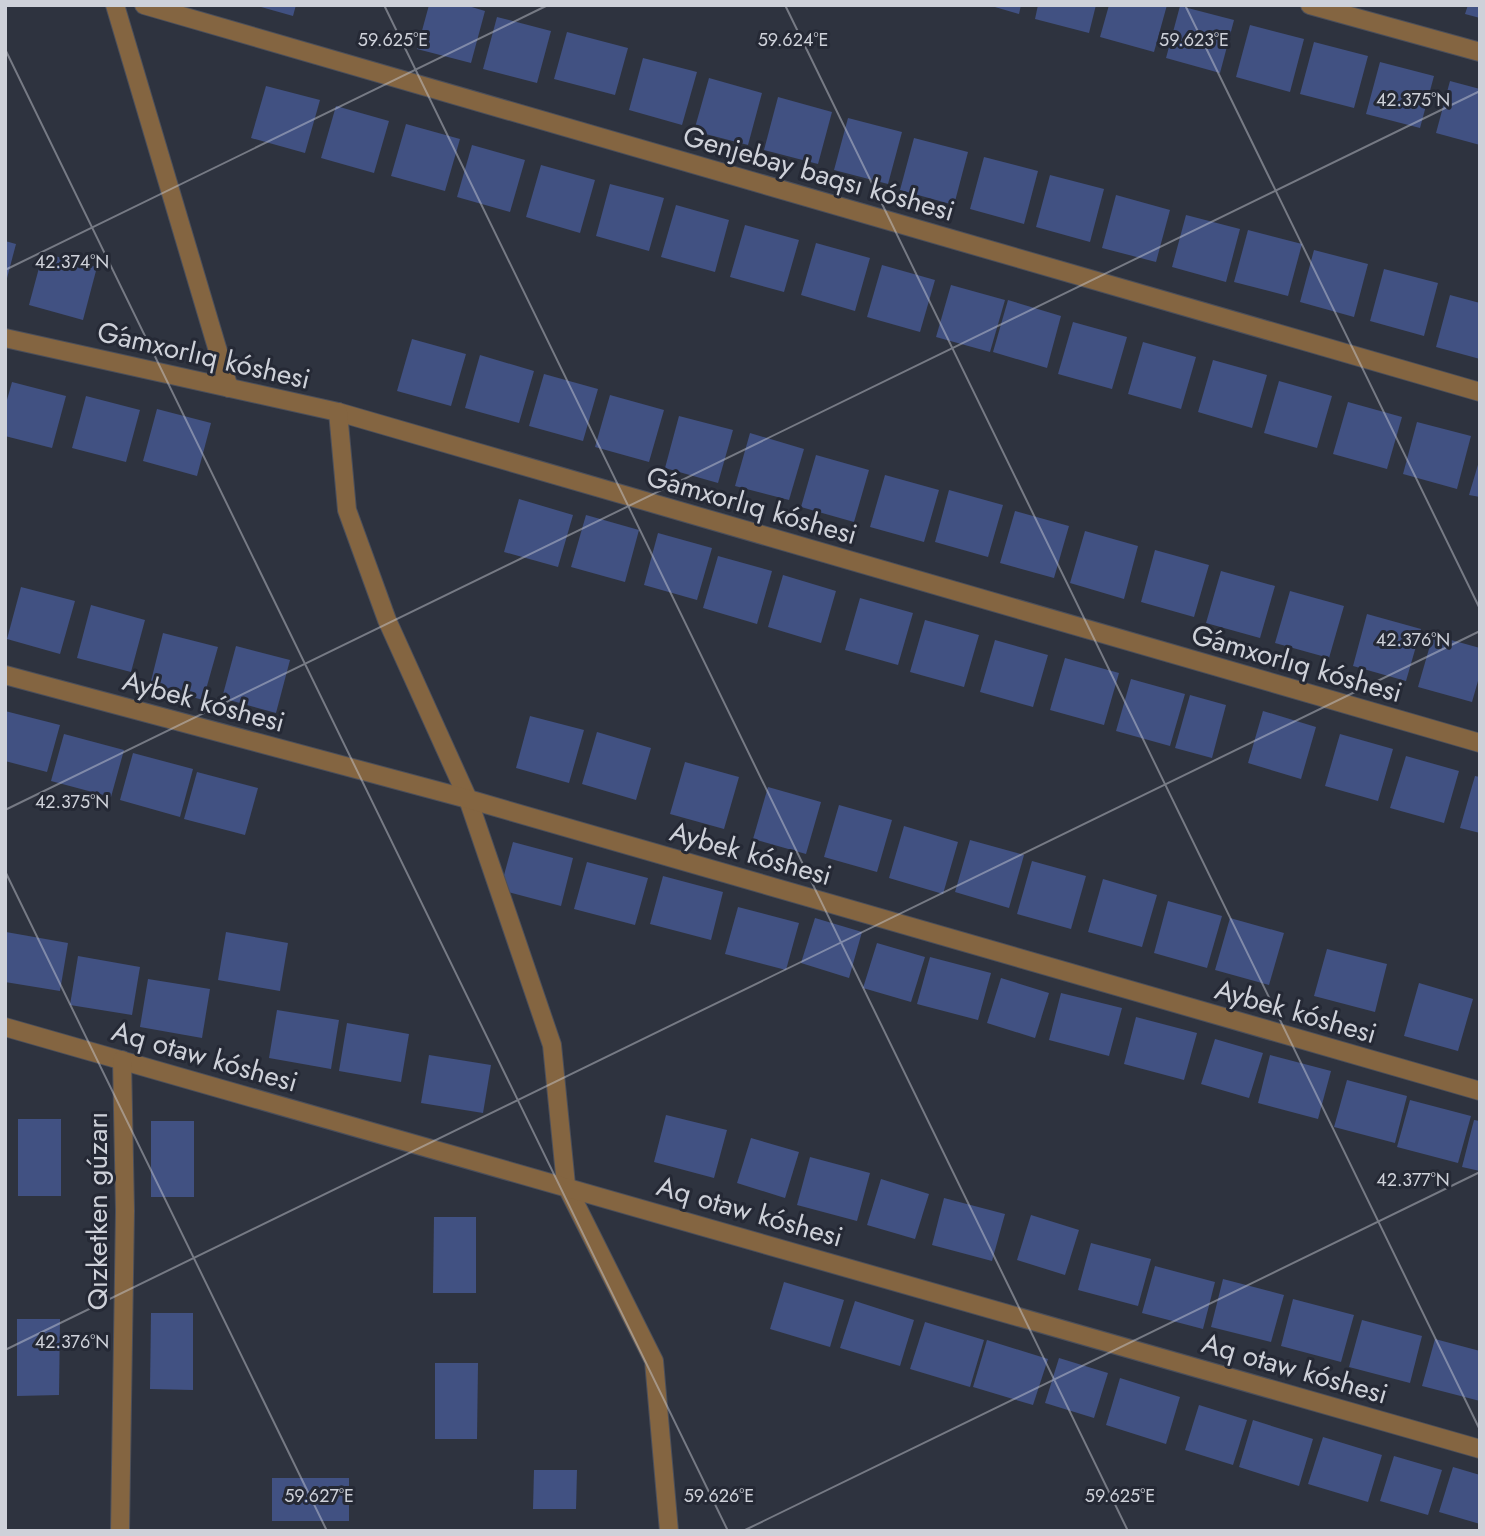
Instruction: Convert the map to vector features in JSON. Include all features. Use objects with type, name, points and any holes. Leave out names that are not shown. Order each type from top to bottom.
[{"type":"street","points":[[114,5],[229,388]]},
{"type":"street","name":"Genjebay baqsı kóshesi","points":[[144,5],[1480,392]]},
{"type":"street","points":[[1310,5],[1480,52]]},
{"type":"street","name":"Ǵamxorlıq kóshesi","points":[[5,338],[338,412],[1480,743]]},
{"type":"street","points":[[338,412],[347,510],[387,620],[468,799],[552,1045],[566,1185],[654,1361],[669,1531]]},
{"type":"street","name":"Aybek kóshesi","points":[[5,675],[468,799],[1480,1091]]},
{"type":"street","name":"Aq otaw kóshesi","points":[[5,1027],[566,1185],[1480,1449]]},
{"type":"street","name":"Qızketken gúzarı","points":[[120,1531],[125,1211],[122,1059]]},
{"type":"building","points":[[254,5],[296,5],[293,16]]},
{"type":"building","points":[[429,5],[465,5],[485,11],[471,63],[417,49]]},
{"type":"building","points":[[988,5],[1021,5],[1019,14]]},
{"type":"building","points":[[1038,5],[1096,5],[1089,33],[1035,19]]},
{"type":"building","points":[[1109,5],[1167,5],[1154,52],[1100,37]]},
{"type":"building","points":[[1468,5],[1480,5],[1480,18],[1465,14]]},
{"type":"building","points":[[1180,6],[1234,20],[1220,73],[1166,58]]},
{"type":"building","points":[[497,17],[551,31],[537,83],[483,69]]},
{"type":"building","points":[[1250,25],[1304,39],[1290,92],[1236,77]]},
{"type":"building","points":[[567,32],[628,48],[615,95],[554,79]]},
{"type":"building","points":[[1314,42],[1368,56],[1354,108],[1300,94]]},
{"type":"building","points":[[643,58],[697,72],[682,125],[629,110]]},
{"type":"building","points":[[1380,62],[1434,76],[1420,128],[1366,114]]},
{"type":"building","points":[[709,78],[762,93],[748,145],[694,131]]},
{"type":"building","points":[[1450,81],[1480,89],[1480,145],[1436,133]]},
{"type":"building","points":[[266,86],[320,100],[305,153],[251,138]]},
{"type":"building","points":[[778,97],[832,112],[818,164],[764,150]]},
{"type":"building","points":[[336,106],[389,121],[374,173],[321,158]]},
{"type":"building","points":[[848,118],[902,132],[888,184],[834,170]]},
{"type":"building","points":[[406,124],[460,139],[445,191],[391,176]]},
{"type":"building","points":[[914,138],[968,152],[954,205],[900,190]]},
{"type":"building","points":[[472,145],[525,160],[510,212],[457,197]]},
{"type":"building","points":[[984,157],[1038,171],[1024,224],[970,209]]},
{"type":"building","points":[[541,165],[595,180],[580,233],[526,217]]},
{"type":"building","points":[[1050,175],[1104,189],[1090,242],[1036,227]]},
{"type":"building","points":[[610,184],[664,198],[649,251],[596,236]]},
{"type":"building","points":[[1116,195],[1170,210],[1156,262],[1102,248]]},
{"type":"building","points":[[676,205],[729,220],[715,272],[661,257]]},
{"type":"building","points":[[1186,215],[1240,229],[1226,282],[1172,267]]},
{"type":"building","points":[[745,225],[799,240],[784,292],[730,277]]},
{"type":"building","points":[[1248,230],[1302,244],[1288,296],[1234,282]]},
{"type":"building","points":[[5,241],[16,244],[6,282],[5,282]]},
{"type":"building","points":[[816,243],[870,258],[855,311],[801,295]]},
{"type":"building","points":[[1314,250],[1368,264],[1354,317],[1300,302]]},
{"type":"building","points":[[43,253],[97,267],[83,320],[29,305]]},
{"type":"building","points":[[882,265],[935,280],[920,332],[867,317]]},
{"type":"building","points":[[1384,269],[1438,283],[1424,336],[1370,321]]},
{"type":"building","points":[[951,285],[1005,300],[990,352],[936,337]]},
{"type":"building","points":[[1450,295],[1480,303],[1480,359],[1436,347]]},
{"type":"building","points":[[1008,300],[1061,316],[1047,368],[993,352]]},
{"type":"building","points":[[1073,322],[1127,337],[1112,389],[1058,374]]},
{"type":"building","points":[[412,339],[466,354],[451,406],[397,391]]},
{"type":"building","points":[[1143,342],[1196,357],[1181,409],[1128,394]]},
{"type":"building","points":[[480,355],[534,371],[519,423],[465,408]]},
{"type":"building","points":[[1213,360],[1267,375],[1252,428],[1198,412]]},
{"type":"building","points":[[544,374],[598,389],[583,441],[529,426]]},
{"type":"building","points":[[1279,381],[1332,396],[1317,448],[1264,433]]},
{"type":"building","points":[[12,382],[66,396],[52,448],[5,436],[5,407]]},
{"type":"building","points":[[610,395],[664,410],[649,462],[595,447]]},
{"type":"building","points":[[86,396],[140,410],[126,462],[72,448]]},
{"type":"building","points":[[1348,402],[1402,417],[1387,469],[1333,454]]},
{"type":"building","points":[[157,409],[211,423],[197,476],[143,461]]},
{"type":"building","points":[[679,416],[733,430],[718,483],[665,468]]},
{"type":"building","points":[[1417,422],[1471,436],[1457,489],[1403,474]]},
{"type":"building","points":[[750,433],[804,449],[789,500],[735,486]]},
{"type":"building","points":[[816,455],[869,470],[854,522],[801,507]]},
{"type":"building","points":[[1480,458],[1480,497],[1469,495]]},
{"type":"building","points":[[885,475],[939,490],[924,542],[870,527]]},
{"type":"building","points":[[949,490],[1003,505],[988,557],[935,542]]},
{"type":"building","points":[[519,499],[573,515],[558,567],[504,552]]},
{"type":"building","points":[[1015,511],[1069,526],[1054,578],[1000,563]]},
{"type":"building","points":[[586,515],[639,530],[625,582],[571,567]]},
{"type":"building","points":[[1085,531],[1138,546],[1124,599],[1070,583]]},
{"type":"building","points":[[658,533],[712,548],[697,600],[644,585]]},
{"type":"building","points":[[1155,550],[1209,565],[1194,617],[1141,602]]},
{"type":"building","points":[[718,556],[772,571],[757,624],[703,608]]},
{"type":"building","points":[[1221,571],[1275,586],[1260,638],[1206,623]]},
{"type":"building","points":[[783,575],[836,591],[821,643],[768,627]]},
{"type":"building","points":[[21,587],[75,601],[60,654],[7,639]]},
{"type":"building","points":[[1290,591],[1344,606],[1329,658],[1275,643]]},
{"type":"building","points":[[860,598],[913,613],[898,665],[845,650]]},
{"type":"building","points":[[91,605],[145,620],[131,672],[77,658]]},
{"type":"building","points":[[1367,614],[1421,629],[1406,681],[1353,666]]},
{"type":"building","points":[[925,620],[979,635],[964,687],[910,672]]},
{"type":"building","points":[[163,633],[218,647],[203,700],[150,685]]},
{"type":"building","points":[[1433,635],[1480,648],[1480,674],[1472,702],[1418,687]]},
{"type":"building","points":[[995,640],[1048,655],[1033,707],[980,692]]},
{"type":"building","points":[[236,646],[290,660],[276,713],[222,698]]},
{"type":"building","points":[[1065,658],[1119,673],[1104,725],[1050,710]]},
{"type":"building","points":[[1131,679],[1185,694],[1170,746],[1116,731]]},
{"type":"building","points":[[1190,695],[1226,705],[1212,758],[1175,748]]},
{"type":"building","points":[[5,711],[60,725],[47,772],[5,761]]},
{"type":"building","points":[[1263,711],[1316,727],[1301,779],[1248,763]]},
{"type":"building","points":[[530,716],[584,730],[569,783],[516,768]]},
{"type":"building","points":[[597,732],[651,748],[636,800],[582,784]]},
{"type":"building","points":[[64,734],[124,750],[111,797],[51,781]]},
{"type":"building","points":[[1340,734],[1393,749],[1378,801],[1325,786]]},
{"type":"building","points":[[133,753],[193,769],[180,817],[120,800]]},
{"type":"building","points":[[1406,756],[1459,771],[1444,823],[1390,808]]},
{"type":"building","points":[[685,762],[739,777],[724,829],[670,814]]},
{"type":"building","points":[[197,772],[258,788],[245,835],[184,819]]},
{"type":"building","points":[[1475,776],[1480,777],[1480,833],[1460,828]]},
{"type":"building","points":[[768,787],[821,802],[806,854],[753,839]]},
{"type":"building","points":[[839,805],[892,820],[877,872],[824,857]]},
{"type":"building","points":[[904,826],[958,842],[943,894],[889,878]]},
{"type":"building","points":[[970,840],[1024,855],[1009,908],[955,892]]},
{"type":"building","points":[[513,842],[573,858],[561,906],[500,890]]},
{"type":"building","points":[[1032,861],[1086,876],[1071,929],[1017,914]]},
{"type":"building","points":[[587,862],[648,878],[635,925],[574,909]]},
{"type":"building","points":[[663,876],[723,892],[711,940],[650,924]]},
{"type":"building","points":[[1103,879],[1157,895],[1142,947],[1088,932]]},
{"type":"building","points":[[1168,901],[1222,916],[1207,968],[1154,953]]},
{"type":"building","points":[[738,907],[799,923],[786,970],[725,954]]},
{"type":"building","points":[[815,918],[862,932],[849,978],[801,963]]},
{"type":"building","points":[[1230,918],[1284,933],[1269,985],[1215,970]]},
{"type":"building","points":[[6,932],[68,943],[60,991],[5,982]]},
{"type":"building","points":[[226,932],[288,943],[280,991],[218,980]]},
{"type":"building","points":[[877,943],[925,957],[911,1002],[863,988]]},
{"type":"building","points":[[1327,949],[1387,964],[1375,1012],[1314,996]]},
{"type":"building","points":[[78,956],[140,967],[132,1015],[70,1005]]},
{"type":"building","points":[[930,957],[991,973],[978,1020],[917,1004]]},
{"type":"building","points":[[1001,978],[1049,993],[1035,1038],[987,1023]]},
{"type":"building","points":[[148,979],[210,989],[202,1038],[140,1027]]},
{"type":"building","points":[[1419,983],[1473,999],[1458,1051],[1404,1036]]},
{"type":"building","points":[[1061,993],[1122,1008],[1109,1056],[1049,1040]]},
{"type":"building","points":[[277,1010],[339,1020],[331,1069],[269,1058]]},
{"type":"building","points":[[1136,1017],[1197,1033],[1184,1080],[1124,1064]]},
{"type":"building","points":[[347,1023],[409,1034],[401,1082],[339,1071]]},
{"type":"building","points":[[1215,1039],[1263,1053],[1249,1098],[1201,1084]]},
{"type":"building","points":[[429,1055],[491,1065],[483,1113],[421,1103]]},
{"type":"building","points":[[1270,1055],[1331,1071],[1318,1119],[1258,1103]]},
{"type":"building","points":[[1347,1080],[1407,1096],[1395,1143],[1334,1127]]},
{"type":"building","points":[[1410,1100],[1471,1116],[1458,1163],[1397,1147]]},
{"type":"building","points":[[666,1115],[727,1130],[714,1178],[654,1162]]},
{"type":"building","points":[[18,1119],[61,1119],[61,1196],[18,1196]]},
{"type":"building","points":[[1474,1120],[1480,1121],[1480,1171],[1462,1167]]},
{"type":"building","points":[[151,1121],[194,1121],[194,1197],[151,1197]]},
{"type":"building","points":[[751,1138],[799,1152],[785,1198],[737,1183]]},
{"type":"building","points":[[810,1157],[870,1173],[857,1221],[797,1205]]},
{"type":"building","points":[[881,1179],[929,1194],[915,1239],[867,1225]]},
{"type":"building","points":[[944,1198],[1005,1214],[992,1261],[932,1245]]},
{"type":"building","points":[[1031,1215],[1079,1230],[1065,1275],[1017,1260]]},
{"type":"building","points":[[434,1217],[476,1217],[476,1293],[433,1293]]},
{"type":"building","points":[[1091,1243],[1151,1259],[1138,1306],[1078,1290]]},
{"type":"building","points":[[1155,1266],[1215,1282],[1203,1329],[1142,1313]]},
{"type":"building","points":[[1223,1279],[1284,1295],[1271,1342],[1211,1327]]},
{"type":"building","points":[[784,1282],[844,1300],[830,1347],[770,1329]]},
{"type":"building","points":[[1293,1299],[1354,1315],[1341,1362],[1281,1346]]},
{"type":"building","points":[[855,1301],[914,1320],[900,1366],[840,1348]]},
{"type":"building","points":[[151,1313],[193,1313],[193,1390],[150,1389]]},
{"type":"building","points":[[17,1319],[60,1319],[59,1395],[17,1396]]},
{"type":"building","points":[[1362,1320],[1422,1336],[1410,1383],[1349,1367]]},
{"type":"building","points":[[925,1322],[984,1340],[970,1387],[910,1369]]},
{"type":"building","points":[[1435,1339],[1480,1351],[1480,1401],[1422,1386]]},
{"type":"building","points":[[987,1340],[1048,1359],[1033,1405],[973,1387]]},
{"type":"building","points":[[1059,1358],[1108,1373],[1094,1418],[1045,1403]]},
{"type":"building","points":[[435,1363],[478,1363],[477,1439],[435,1439]]},
{"type":"building","points":[[1120,1378],[1180,1397],[1166,1444],[1106,1425]]},
{"type":"building","points":[[1199,1405],[1247,1420],[1233,1465],[1185,1450]]},
{"type":"building","points":[[1253,1420],[1313,1439],[1299,1486],[1239,1467]]},
{"type":"building","points":[[1323,1437],[1382,1455],[1368,1502],[1308,1484]]},
{"type":"building","points":[[1394,1456],[1442,1470],[1428,1515],[1380,1501]]},
{"type":"building","points":[[1453,1467],[1480,1475],[1480,1524],[1439,1512]]},
{"type":"building","points":[[534,1470],[577,1470],[576,1509],[533,1509]]},
{"type":"building","points":[[272,1478],[349,1478],[349,1521],[272,1521]]}]
